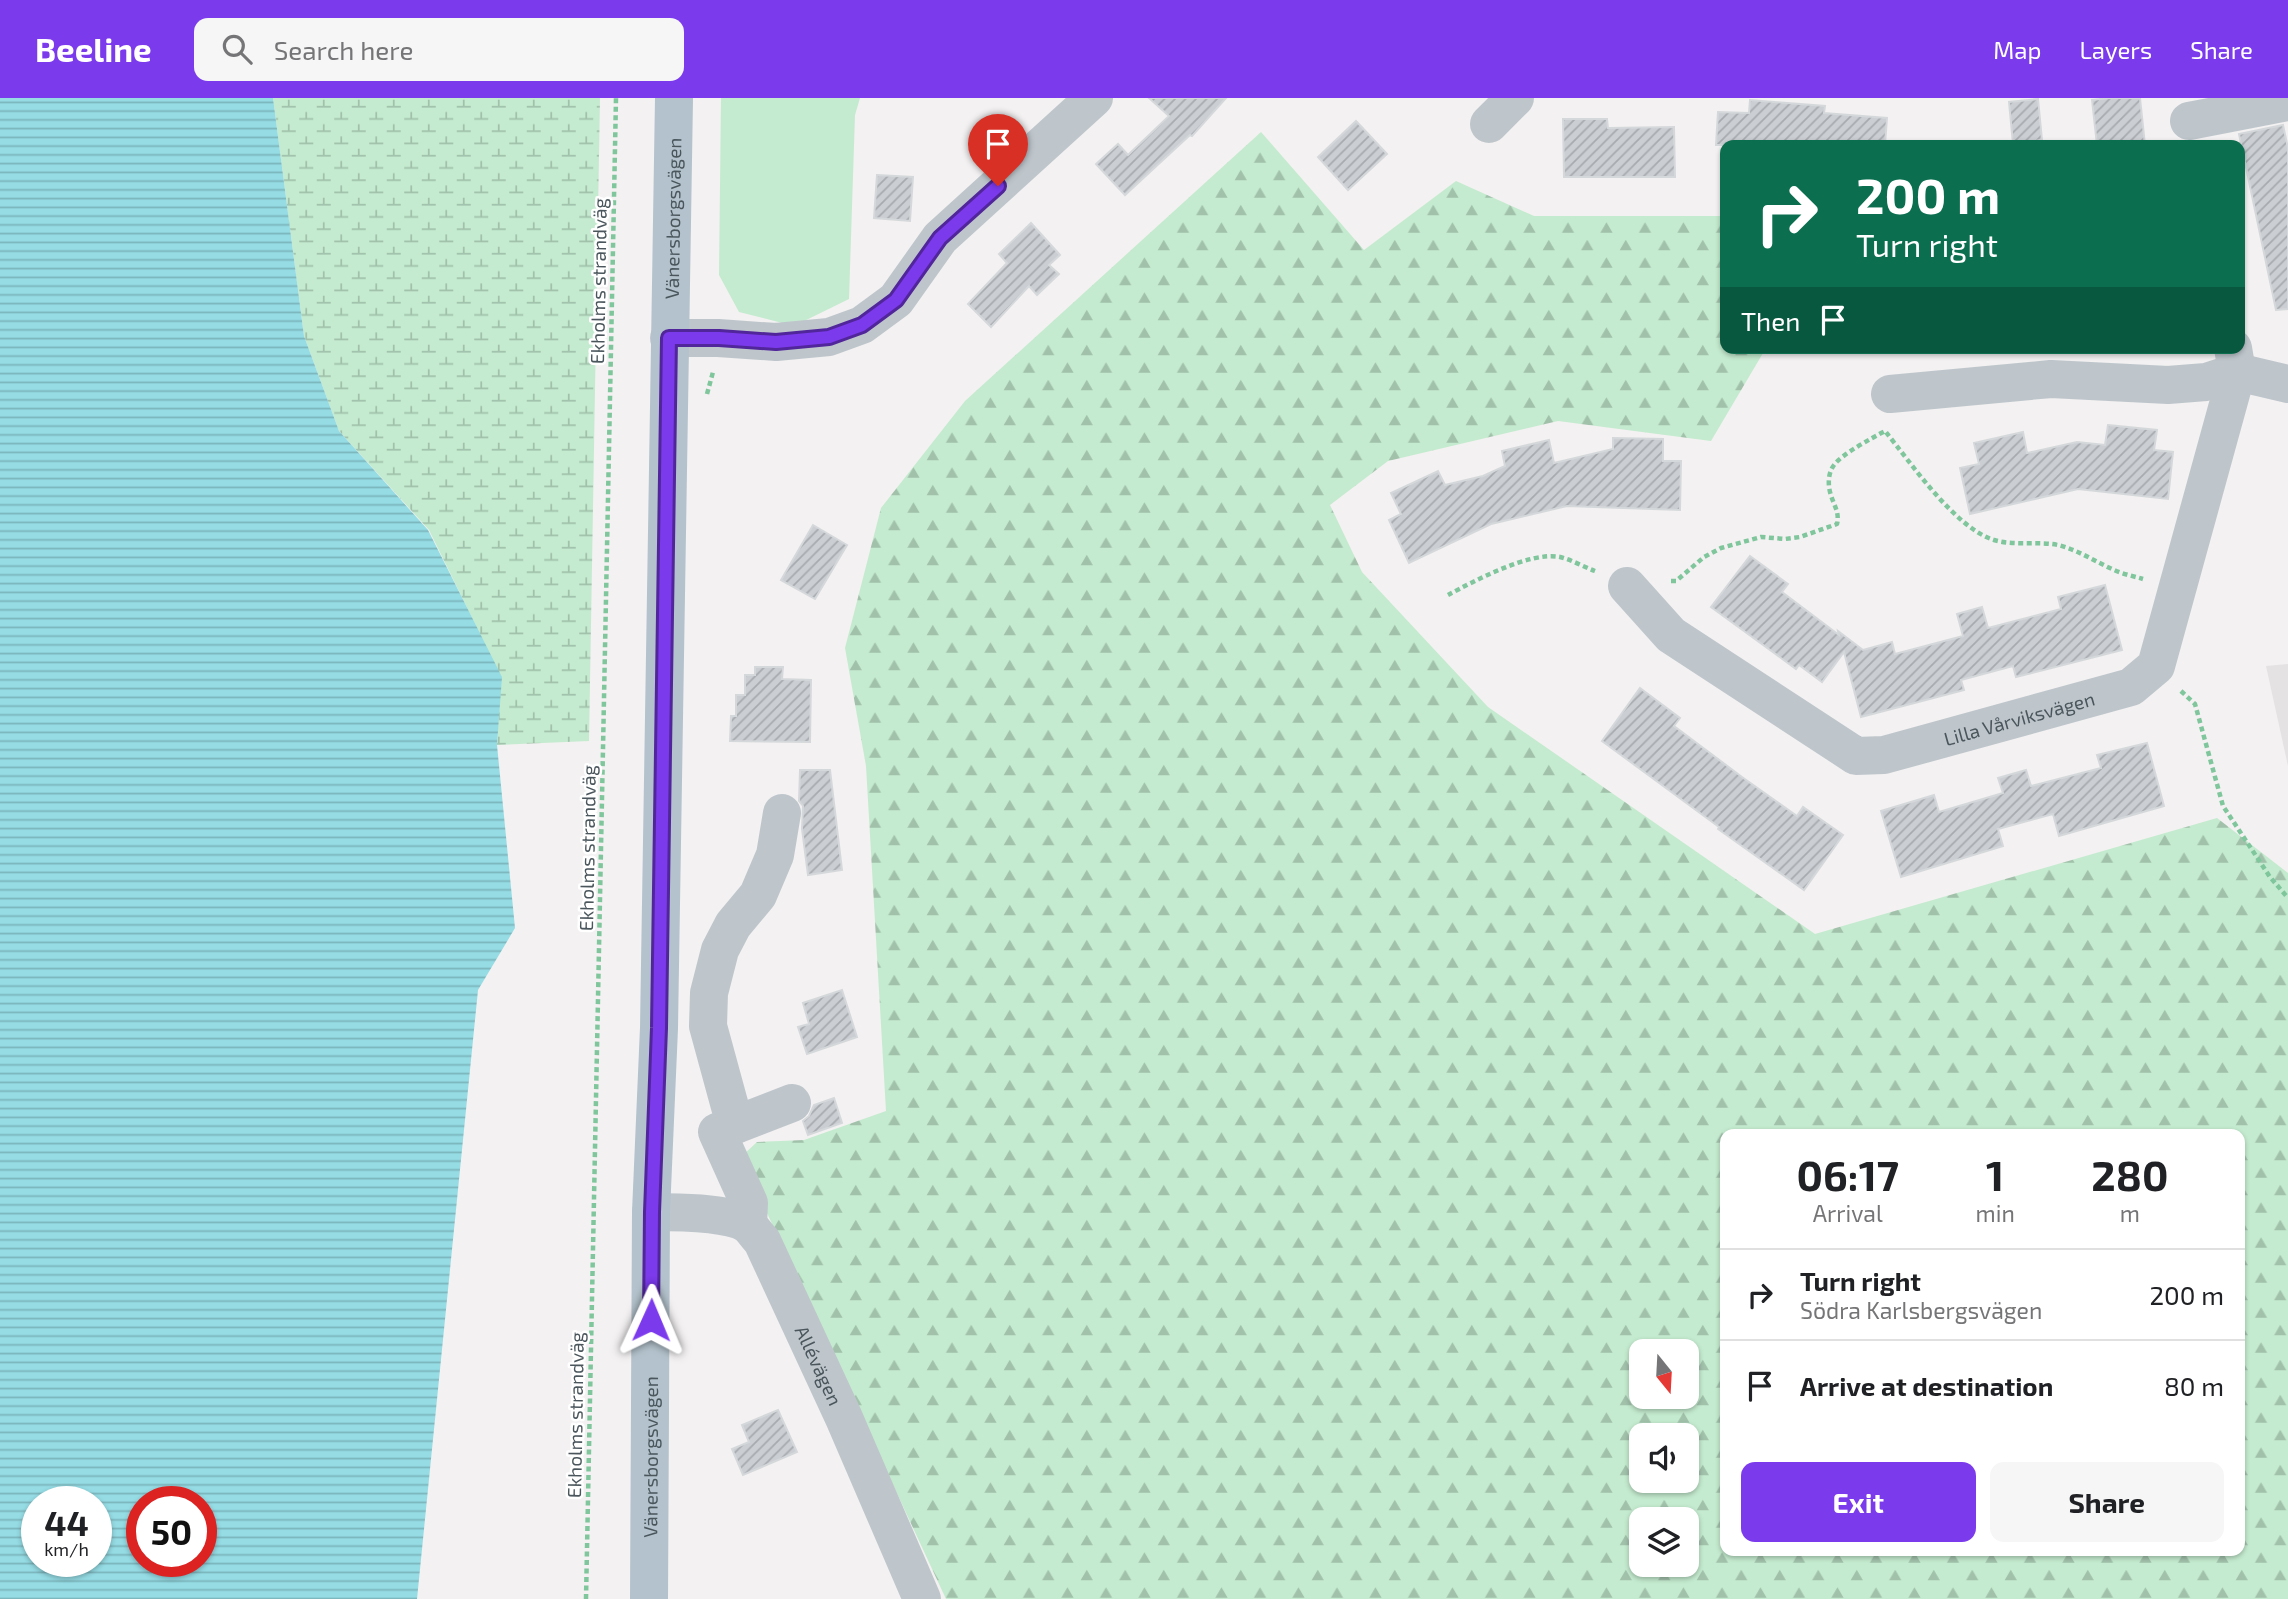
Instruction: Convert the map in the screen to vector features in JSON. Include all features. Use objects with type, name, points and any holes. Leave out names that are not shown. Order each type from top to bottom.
[{"type":"main road","name":"Vänersborgsvägen","points":[[649,1599],[652,1212],[659,1028],[674,98]]},
{"type":"street","points":[[669,338],[776,342],[829,337],[862,325],[896,300],[940,238],[1094,98]]},
{"type":"street","points":[[2188,122],[2288,102]]},
{"type":"street","points":[[2235,360],[2288,384]]},
{"type":"street","points":[[1890,394],[2051,379],[2168,385],[2206,382],[2235,360]]},
{"type":"street","points":[[2156,666],[2235,360]]},
{"type":"street","name":"Lilla Vårviksvägen","points":[[1627,586],[1671,635],[1856,756],[1884,755],[2130,687],[2156,666]]},
{"type":"street","points":[[735,1125],[708,1026],[709,993],[720,950],[733,925],[758,895],[775,855],[782,814]]},
{"type":"street","points":[[652,1212],[733,1218],[748,1225],[749,1203],[717,1132],[792,1103]]},
{"type":"street","name":"Allévägen","points":[[748,1225],[762,1241],[844,1418],[922,1599]]},
{"type":"path","name":"Ekholms strandväg","points":[[586,1599],[616,98]]},
{"type":"path","points":[[1448,595],[1483,576],[1523,561],[1558,556],[1627,586],[1676,581],[1704,557],[1721,548],[1761,537],[1800,537],[1838,524],[1839,516],[1830,493],[1829,479],[1834,465],[1857,447],[1885,431],[1955,514],[1982,535],[1997,541],[2058,545],[2114,570],[2177,590]]},
{"type":"path","points":[[2156,666],[2195,704],[2223,806],[2270,877],[2288,898]]},
{"type":"shaded area","points":[[2288,664],[2288,766],[2266,666]]},
{"type":"green space","points":[[273,98],[600,98],[589,741],[497,745],[501,677],[429,530],[339,431],[304,336]]},
{"type":"green space","points":[[721,98],[860,98],[855,115],[849,299],[794,326],[739,312],[719,275]]},
{"type":"green space","points":[[1261,132],[1364,250],[1456,181],[1534,216],[1720,216],[1720,354],[1762,354],[1711,441],[1558,421],[1388,461],[1330,505],[1362,572],[1488,707],[1815,934],[2217,818],[2288,873],[2288,1599],[946,1599],[741,1157],[757,1142],[804,1140],[886,1111],[866,766],[845,648],[881,508],[965,401]]},
{"type":"water","points":[[0,98],[273,98],[304,336],[339,431],[428,530],[502,677],[497,745],[515,928],[478,990],[417,1599],[0,1599]]},
{"type":"building","points":[[1149,98],[1226,98],[1192,136],[1125,195],[1096,164],[1118,144],[1128,155],[1169,116]]},
{"type":"building","points":[[2140,98],[2144,140],[2096,140],[2092,100]]},
{"type":"building","points":[[2038,99],[2042,140],[2013,140],[2009,102]]},
{"type":"building","points":[[1750,100],[1825,106],[1824,113],[1887,118],[1885,140],[1720,140],[1720,145],[1716,145],[1718,112],[1749,113]]},
{"type":"building","points":[[1563,119],[1607,119],[1608,128],[1674,127],[1675,177],[1564,177]]},
{"type":"building","points":[[1356,121],[1387,154],[1348,190],[1318,157]]},
{"type":"building","points":[[2283,125],[2288,148],[2288,309],[2276,310],[2245,163],[2245,140],[2240,140],[2239,134]]},
{"type":"building","points":[[877,175],[913,177],[910,221],[874,218]]},
{"type":"building","points":[[1031,223],[1060,255],[1049,265],[1059,274],[1037,295],[1029,286],[991,327],[968,304],[1007,263],[999,254]]},
{"type":"building","points":[[2108,425],[2157,430],[2154,450],[2173,452],[2168,499],[2078,489],[1970,514],[1960,468],[1979,464],[1974,443],[2023,432],[2027,453],[2077,442],[2105,445]]},
{"type":"building","points":[[1613,438],[1663,439],[1663,461],[1681,461],[1680,510],[1567,506],[1491,524],[1409,563],[1389,520],[1401,514],[1391,493],[1438,471],[1445,485],[1483,476],[1505,466],[1502,451],[1549,440],[1554,463],[1613,449]]},
{"type":"building","points":[[813,525],[847,545],[815,599],[781,580]]},
{"type":"building","points":[[1750,556],[1788,584],[1782,592],[1863,650],[1892,642],[1895,654],[1963,636],[1957,614],[1982,607],[1988,628],[2061,609],[2058,597],[2105,585],[2122,650],[2016,677],[2013,666],[1961,680],[1964,690],[1861,717],[1844,652],[1822,682],[1799,665],[1796,669],[1711,607]]},
{"type":"building","points":[[755,667],[783,667],[782,679],[811,680],[810,742],[730,741],[731,716],[736,716],[736,695],[745,695],[745,675],[755,675]]},
{"type":"building","points":[[1640,688],[1680,718],[1674,726],[1742,777],[1797,816],[1803,807],[1843,835],[1804,890],[1602,741]]},
{"type":"building","points":[[2147,743],[2164,806],[2059,836],[2053,814],[1998,829],[2003,846],[1901,877],[1881,811],[1934,795],[1939,812],[2003,793],[1998,778],[2026,770],[2031,786],[2101,768],[2097,755]]},
{"type":"building","points":[[800,770],[830,770],[842,870],[808,875],[802,829],[803,806],[799,801]]},
{"type":"building","points":[[842,990],[857,1037],[807,1054],[798,1027],[809,1024],[803,1003]]},
{"type":"building","points":[[834,1098],[842,1123],[808,1135],[803,1121],[809,1116],[814,1105]]},
{"type":"building","points":[[778,1410],[797,1452],[743,1475],[732,1449],[749,1442],[742,1425]]},
{"type":"route","points":[[651,1320],[659,1028],[669,338],[776,342],[829,337],[862,325],[896,300],[940,238],[998,186]]}]
